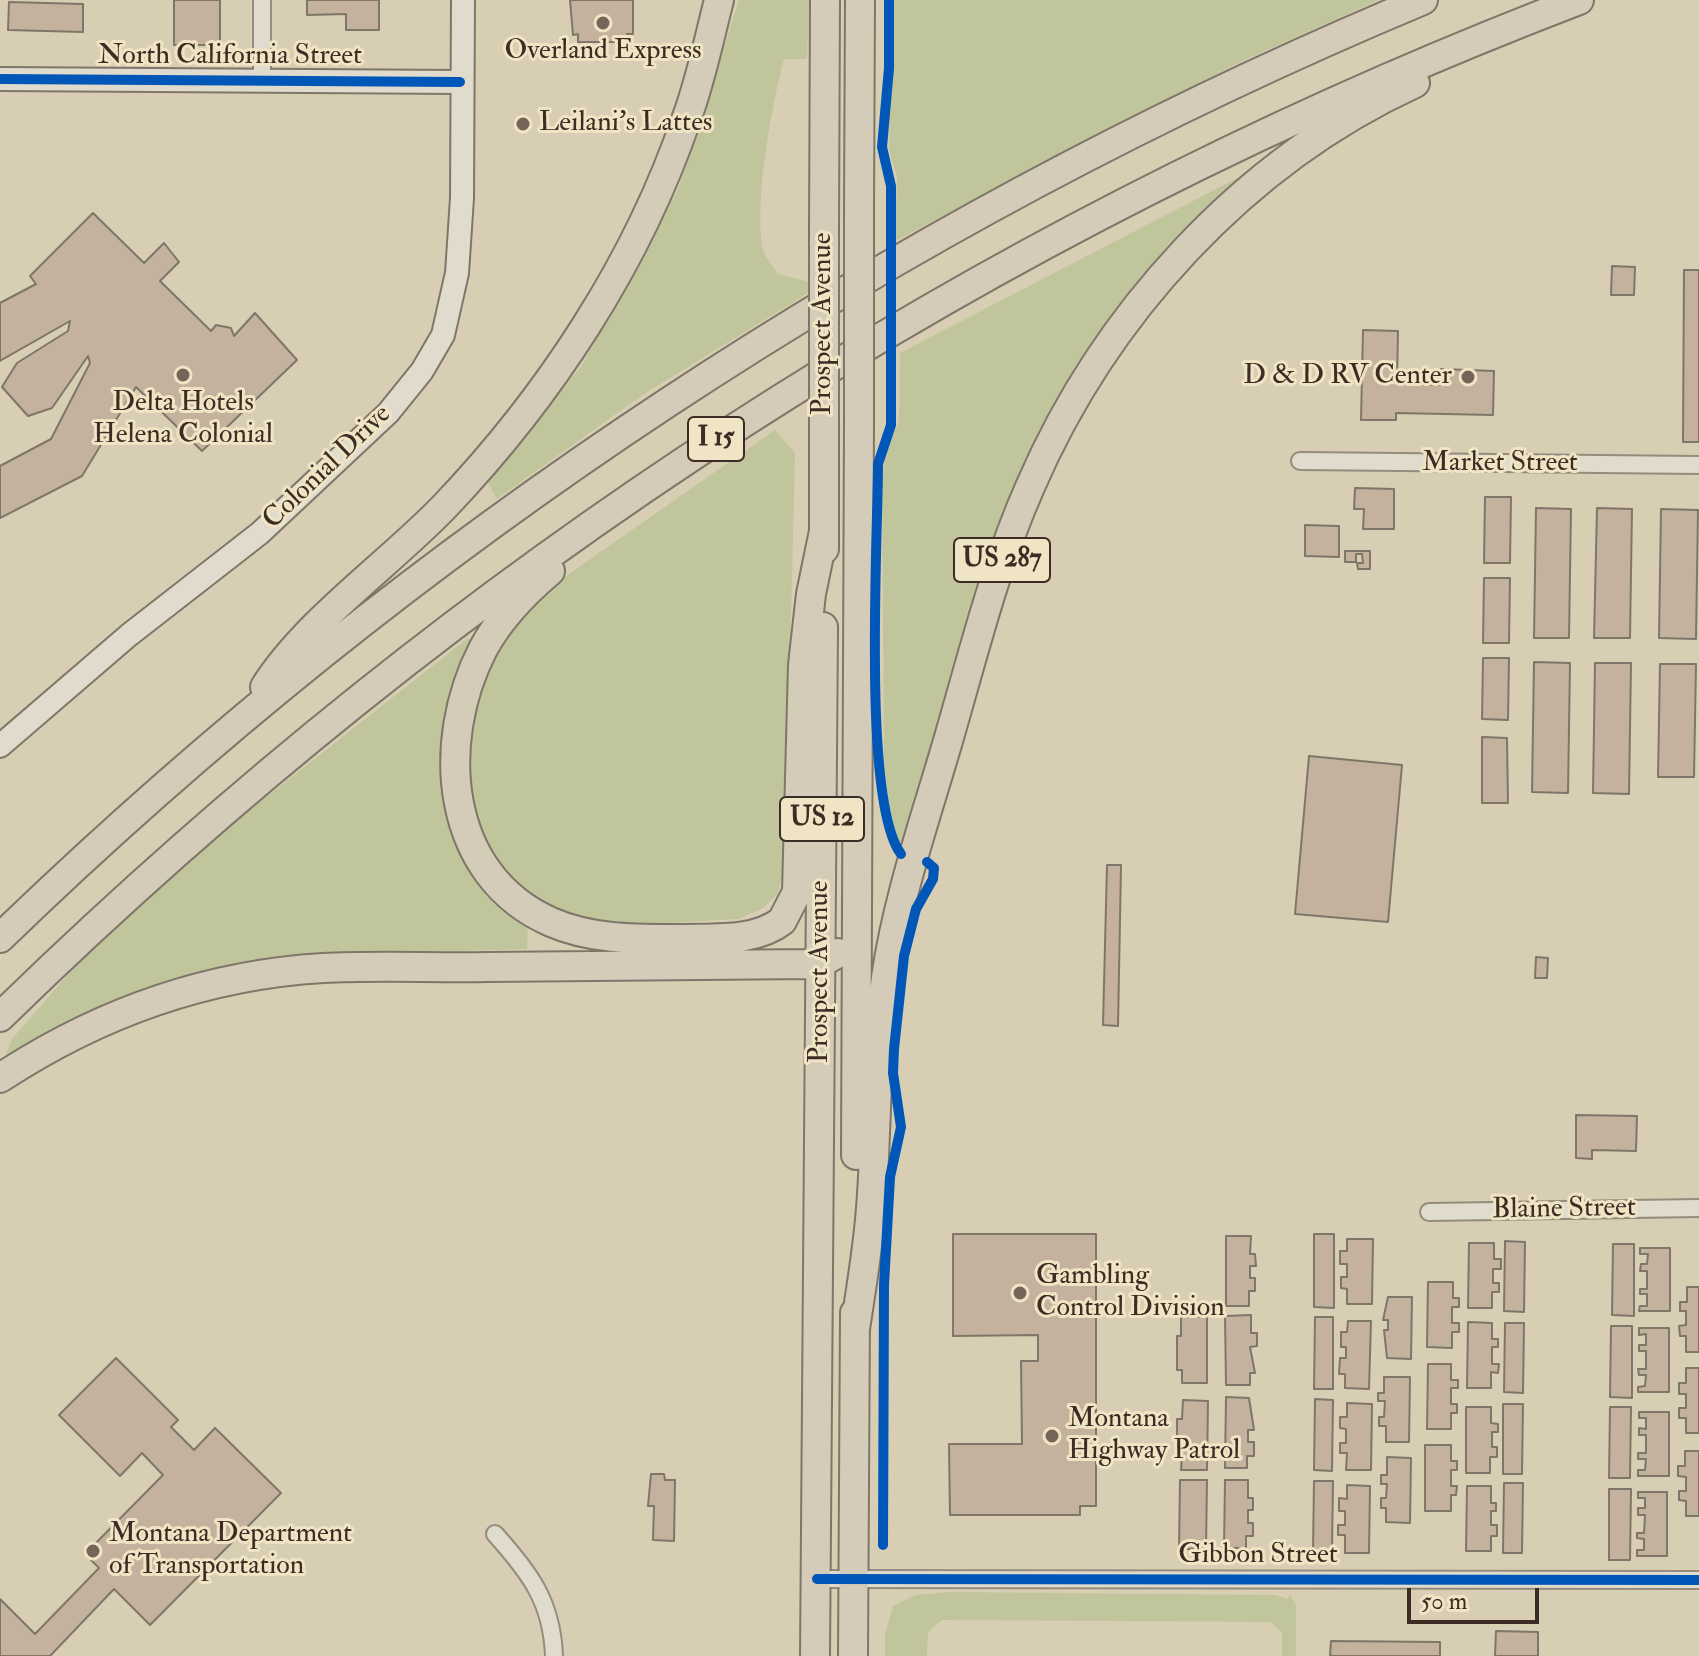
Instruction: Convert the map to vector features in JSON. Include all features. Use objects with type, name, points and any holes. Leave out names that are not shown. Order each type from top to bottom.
[{"type":"highway","points":[[688,117],[719,0]]},
{"type":"highway","points":[[248,714],[290,653],[438,514],[495,450],[543,389],[624,258],[713,57],[731,0]]},
{"type":"highway","name":"Prospect Avenue","points":[[815,1656],[822,962],[825,0]]},
{"type":"highway","name":"Prospect Avenue","points":[[853,1656],[860,0]]},
{"type":"highway","name":"I 15","points":[[0,938],[248,714],[389,601],[545,486],[651,414],[816,310],[993,207],[1223,90],[1423,0]]},
{"type":"highway","name":"I 15","points":[[0,1017],[190,839],[348,705],[533,565],[714,440],[909,319],[1081,224],[1336,99],[1579,0]]},
{"type":"highway","name":"US 287","points":[[855,1329],[871,1207],[882,1006],[895,930],[992,589],[1028,490],[1057,430],[1089,374],[1148,294],[1189,248],[1253,188],[1345,121],[1398,91],[1527,32],[1533,17]]},
{"type":"highway","points":[[714,440],[533,587],[501,622],[476,666],[457,732],[456,798],[464,828],[478,857],[498,884],[521,905],[563,927],[621,938],[738,936],[771,929],[786,916],[799,876],[803,665],[811,594],[824,531]]},
{"type":"highway","points":[[0,1078],[57,1043],[117,1014],[182,991],[248,976],[351,967],[822,962],[836,956],[851,937],[857,910]]},
{"type":"main road","name":"Colonial Drive","points":[[0,746],[129,635],[260,533],[388,413],[422,371],[443,335],[457,273],[462,198],[460,82],[463,0]]},
{"type":"main road","name":"North California Street","points":[[0,79],[460,82]]},
{"type":"street","points":[[262,0],[262,81]]},
{"type":"street","name":"Market Street","points":[[1300,461],[1699,465]]},
{"type":"street","name":"Blaine Street","points":[[1429,1212],[1699,1208]]},
{"type":"street","points":[[495,1534],[543,1596],[553,1633],[554,1656]]},
{"type":"street","name":"Gibbon Street","points":[[817,1579],[1699,1580]]},
{"type":"green space","points":[[739,0],[809,0],[807,59],[784,59],[774,102],[762,178],[760,226],[763,250],[778,274],[810,282],[810,292],[644,394],[497,499],[487,481],[582,365],[679,187]]},
{"type":"green space","points":[[892,0],[1379,0],[1240,62],[895,241],[897,176],[889,151]]},
{"type":"green space","points":[[1268,162],[1155,262],[1094,348],[1015,485],[979,586],[906,846],[897,839],[890,816],[884,759],[882,484],[886,450],[899,421],[900,353]]},
{"type":"green space","points":[[775,430],[795,453],[785,867],[777,895],[763,908],[739,919],[631,925],[555,912],[517,885],[485,852],[465,776],[472,716],[489,661],[536,597]]},
{"type":"green space","points":[[468,638],[473,646],[444,772],[528,920],[527,949],[390,953],[42,1036],[6,1055],[12,1039],[102,935],[246,813]]},
{"type":"green space","points":[[950,1592],[1276,1595],[1287,1599],[1290,1595],[1296,1605],[1296,1656],[1282,1656],[1282,1632],[1270,1622],[942,1620],[928,1632],[927,1656],[885,1656],[885,1634],[893,1606],[915,1595]]},
{"type":"building","points":[[174,0],[220,0],[220,45],[174,45]]},
{"type":"building","points":[[307,0],[379,0],[379,30],[346,30],[346,14],[307,15]]},
{"type":"building","name":"Overland Express","points":[[570,0],[633,0],[633,34],[627,34],[628,42],[578,42],[578,34],[573,35]]},
{"type":"building","points":[[9,2],[83,4],[83,32],[8,30]]},
{"type":"building","name":"Delta Hotels Helena Colonial","points":[[93,213],[144,263],[164,243],[179,262],[160,281],[211,331],[216,325],[231,328],[234,336],[255,313],[297,360],[202,451],[136,387],[82,476],[0,518],[0,466],[51,439],[90,363],[88,356],[52,408],[28,416],[2,387],[17,363],[68,331],[70,321],[0,361],[0,303],[36,284],[30,276]]},
{"type":"building","points":[[1612,266],[1635,267],[1634,295],[1611,295]]},
{"type":"building","points":[[1684,270],[1699,270],[1699,442],[1683,442]]},
{"type":"building","name":"D & D RV Center","points":[[1363,330],[1398,331],[1397,384],[1441,385],[1441,369],[1494,371],[1493,415],[1396,413],[1396,420],[1361,420]]},
{"type":"building","points":[[1355,488],[1394,489],[1394,529],[1363,529],[1364,509],[1354,509]]},
{"type":"building","points":[[1485,497],[1511,497],[1510,563],[1484,563]]},
{"type":"building","points":[[1536,508],[1571,509],[1569,638],[1534,638]]},
{"type":"building","points":[[1597,508],[1632,509],[1630,638],[1594,638]]},
{"type":"building","points":[[1661,509],[1698,510],[1696,639],[1659,638]]},
{"type":"building","points":[[1305,525],[1339,526],[1339,557],[1305,556]]},
{"type":"building","points":[[1345,551],[1370,551],[1370,569],[1358,569],[1357,563],[1363,563],[1362,554],[1356,554],[1356,562],[1345,562]]},
{"type":"building","points":[[1484,578],[1510,578],[1509,643],[1483,643]]},
{"type":"building","points":[[1483,658],[1509,658],[1508,720],[1482,719]]},
{"type":"building","points":[[1534,662],[1570,663],[1568,793],[1532,792]]},
{"type":"building","points":[[1595,663],[1631,663],[1629,794],[1593,793]]},
{"type":"building","points":[[1660,664],[1696,664],[1694,777],[1658,777]]},
{"type":"building","points":[[1482,737],[1507,738],[1508,803],[1482,803]]},
{"type":"building","points":[[1309,756],[1402,765],[1388,922],[1295,914]]},
{"type":"building","points":[[1107,865],[1121,865],[1118,1026],[1103,1025]]},
{"type":"building","points":[[1536,957],[1548,958],[1547,978],[1535,978]]},
{"type":"building","points":[[1576,1115],[1637,1116],[1636,1151],[1592,1150],[1592,1159],[1576,1158]]},
{"type":"building","points":[[953,1234],[1096,1234],[1096,1506],[1080,1506],[1080,1515],[950,1515],[949,1444],[1022,1444],[1021,1361],[1038,1361],[1038,1335],[953,1336]]},
{"type":"building","points":[[1314,1234],[1334,1234],[1334,1308],[1314,1307]]},
{"type":"building","points":[[1226,1236],[1251,1236],[1250,1254],[1255,1254],[1256,1266],[1250,1266],[1250,1278],[1255,1278],[1255,1291],[1249,1291],[1249,1306],[1226,1306]]},
{"type":"building","points":[[1347,1239],[1373,1239],[1372,1304],[1347,1304],[1347,1289],[1341,1288],[1341,1277],[1347,1277],[1347,1264],[1340,1264],[1340,1251],[1347,1251]]},
{"type":"building","points":[[1505,1241],[1525,1242],[1524,1312],[1504,1311]]},
{"type":"building","points":[[1469,1243],[1494,1243],[1494,1259],[1501,1259],[1501,1269],[1493,1269],[1493,1283],[1499,1283],[1499,1292],[1492,1292],[1492,1308],[1468,1308]]},
{"type":"building","points":[[1613,1244],[1634,1244],[1634,1316],[1612,1315]]},
{"type":"building","points":[[1640,1248],[1670,1248],[1670,1311],[1639,1311],[1640,1306],[1647,1306],[1647,1294],[1640,1294],[1640,1289],[1647,1289],[1647,1271],[1640,1271],[1641,1264],[1647,1264],[1648,1254],[1640,1254]]},
{"type":"building","points":[[1428,1282],[1453,1282],[1453,1298],[1459,1298],[1459,1307],[1452,1307],[1452,1323],[1459,1323],[1459,1332],[1452,1332],[1452,1348],[1427,1347]]},
{"type":"building","points":[[1687,1287],[1699,1287],[1699,1352],[1686,1352],[1686,1336],[1680,1336],[1679,1326],[1686,1325],[1686,1311],[1680,1311],[1680,1302],[1687,1302]]},
{"type":"building","points":[[1388,1297],[1412,1297],[1411,1359],[1387,1358],[1384,1330],[1388,1330],[1388,1320],[1383,1320]]},
{"type":"building","points":[[1251,1315],[1251,1333],[1257,1333],[1257,1346],[1250,1347],[1255,1373],[1250,1373],[1250,1385],[1226,1385],[1225,1316]]},
{"type":"building","points":[[1181,1317],[1207,1317],[1207,1383],[1182,1383],[1182,1370],[1177,1370],[1177,1336],[1181,1336]]},
{"type":"building","points":[[1315,1317],[1333,1317],[1333,1389],[1314,1389]]},
{"type":"building","points":[[1348,1321],[1371,1321],[1369,1389],[1345,1388],[1345,1374],[1339,1374],[1340,1358],[1346,1358],[1346,1347],[1341,1347],[1341,1332],[1347,1332]]},
{"type":"building","points":[[1468,1322],[1492,1323],[1492,1339],[1498,1339],[1498,1347],[1492,1347],[1492,1364],[1499,1364],[1498,1373],[1491,1372],[1491,1388],[1467,1388]]},
{"type":"building","points":[[1505,1323],[1524,1323],[1523,1393],[1504,1392]]},
{"type":"building","points":[[1611,1326],[1632,1326],[1632,1398],[1610,1397]]},
{"type":"building","points":[[1639,1328],[1669,1328],[1669,1392],[1638,1392],[1638,1387],[1645,1386],[1646,1375],[1639,1375],[1638,1369],[1646,1369],[1646,1351],[1639,1351],[1639,1345],[1646,1345],[1646,1334],[1639,1335]]},
{"type":"building","points":[[116,1358],[178,1420],[171,1427],[194,1450],[215,1428],[281,1493],[150,1625],[114,1589],[50,1656],[0,1656],[0,1599],[35,1634],[99,1568],[85,1554],[163,1475],[142,1453],[120,1476],[59,1415]]},
{"type":"building","points":[[1428,1364],[1451,1364],[1451,1380],[1458,1380],[1458,1388],[1451,1388],[1451,1404],[1457,1404],[1457,1413],[1451,1413],[1451,1429],[1427,1429]]},
{"type":"building","points":[[1686,1368],[1699,1368],[1699,1433],[1686,1433],[1686,1418],[1679,1418],[1679,1408],[1686,1408],[1686,1394],[1679,1394],[1679,1383],[1686,1383]]},
{"type":"building","points":[[1384,1377],[1410,1377],[1409,1442],[1386,1442],[1386,1426],[1379,1426],[1379,1417],[1384,1417],[1385,1401],[1378,1401],[1378,1393],[1384,1393]]},
{"type":"building","points":[[1226,1397],[1249,1398],[1254,1430],[1248,1430],[1248,1442],[1254,1442],[1254,1456],[1247,1456],[1247,1468],[1225,1468]]},
{"type":"building","points":[[1315,1399],[1333,1400],[1332,1471],[1314,1470]]},
{"type":"building","points":[[1183,1400],[1208,1401],[1207,1470],[1181,1470],[1182,1454],[1177,1454],[1177,1419],[1182,1419]]},
{"type":"building","points":[[1347,1403],[1372,1404],[1371,1470],[1346,1470],[1347,1453],[1340,1453],[1340,1443],[1346,1443],[1346,1429],[1340,1428],[1340,1417],[1347,1417]]},
{"type":"building","points":[[1503,1404],[1523,1404],[1522,1474],[1503,1474]]},
{"type":"building","points":[[1466,1407],[1491,1407],[1491,1423],[1498,1424],[1498,1432],[1492,1432],[1492,1447],[1497,1447],[1497,1457],[1490,1457],[1490,1473],[1466,1473]]},
{"type":"building","points":[[1610,1407],[1631,1407],[1630,1478],[1609,1478]]},
{"type":"building","points":[[1639,1412],[1669,1412],[1669,1476],[1638,1476],[1638,1470],[1645,1470],[1646,1459],[1638,1459],[1638,1453],[1646,1453],[1646,1435],[1639,1435],[1639,1428],[1646,1429],[1646,1418],[1639,1418]]},
{"type":"building","points":[[1425,1445],[1451,1445],[1451,1461],[1457,1461],[1457,1470],[1451,1470],[1451,1486],[1457,1486],[1456,1495],[1451,1495],[1451,1511],[1425,1511]]},
{"type":"building","points":[[1685,1451],[1699,1451],[1699,1516],[1686,1516],[1686,1501],[1679,1500],[1679,1491],[1686,1491],[1686,1477],[1678,1476],[1678,1466],[1685,1466]]},
{"type":"building","points":[[1387,1457],[1411,1458],[1410,1523],[1386,1522],[1386,1508],[1381,1508],[1381,1498],[1386,1498],[1387,1484],[1381,1484],[1381,1475],[1387,1475]]},
{"type":"building","points":[[651,1474],[664,1474],[665,1480],[675,1480],[674,1541],[653,1540],[654,1506],[648,1506]]},
{"type":"building","points":[[1180,1480],[1207,1480],[1206,1549],[1179,1549]]},
{"type":"building","points":[[1225,1480],[1248,1480],[1248,1498],[1253,1498],[1253,1510],[1248,1510],[1248,1523],[1253,1523],[1253,1536],[1246,1536],[1246,1548],[1224,1548]]},
{"type":"building","points":[[1314,1481],[1333,1481],[1332,1550],[1313,1551]]},
{"type":"building","points":[[1504,1483],[1523,1483],[1522,1553],[1503,1553]]},
{"type":"building","points":[[1347,1485],[1370,1486],[1369,1553],[1345,1553],[1345,1535],[1338,1535],[1338,1525],[1345,1525],[1345,1511],[1339,1511],[1339,1498],[1347,1499]]},
{"type":"building","points":[[1467,1486],[1491,1486],[1491,1503],[1496,1503],[1496,1511],[1491,1511],[1491,1525],[1497,1525],[1497,1536],[1491,1536],[1491,1551],[1466,1551]]},
{"type":"building","points":[[1609,1489],[1631,1489],[1630,1560],[1609,1560]]},
{"type":"building","points":[[1638,1492],[1667,1492],[1667,1556],[1637,1556],[1637,1550],[1644,1550],[1644,1539],[1637,1538],[1637,1533],[1644,1533],[1645,1515],[1638,1515],[1638,1508],[1645,1508],[1645,1498],[1638,1498]]},
{"type":"building","points":[[1496,1631],[1538,1632],[1538,1656],[1495,1656]]},
{"type":"building","points":[[1331,1641],[1440,1642],[1440,1656],[1330,1656]]},
{"type":"cycle path","points":[[889,0],[889,68],[882,147],[891,186],[891,425],[878,464],[875,668],[881,782],[889,826],[901,854]]},
{"type":"cycle path","points":[[0,79],[460,82]]},
{"type":"cycle path","points":[[883,1545],[884,1285],[890,1177],[901,1127],[893,1073],[894,1049],[904,956],[916,909],[933,879],[934,868],[927,862]]},
{"type":"cycle path","points":[[817,1579],[1699,1580]]},
{"type":"place","name":"Overland Express","points":[[603,23]]},
{"type":"place","name":"Leilani's Lattes","points":[[523,124]]},
{"type":"place","name":"Delta Hotels Helena Colonial","points":[[183,375]]},
{"type":"place","name":"D & D RV Center","points":[[1468,377]]},
{"type":"place","name":"Gambling Control Division","points":[[1020,1293]]},
{"type":"place","name":"Montana Highway Patrol","points":[[1052,1436]]},
{"type":"place","name":"Montana Department of Transportation","points":[[93,1551]]}]
